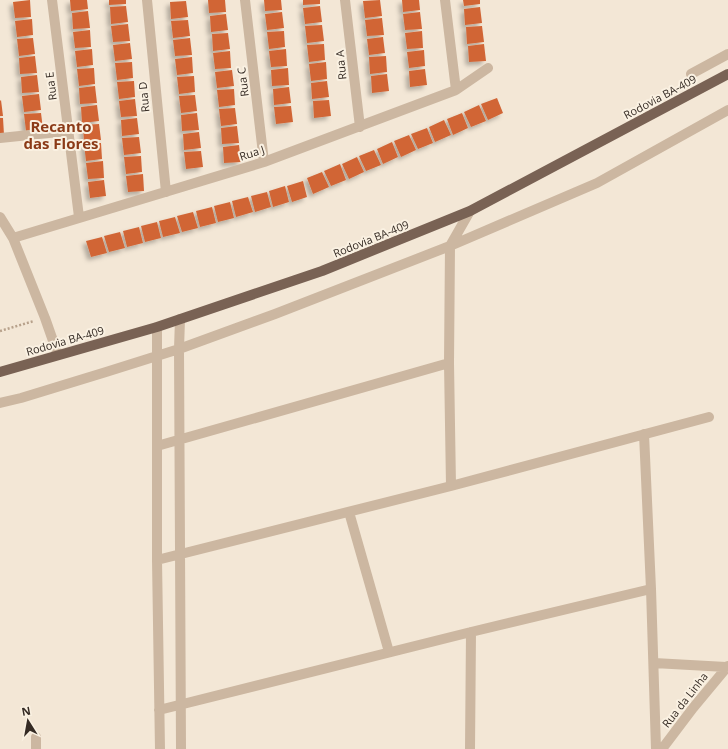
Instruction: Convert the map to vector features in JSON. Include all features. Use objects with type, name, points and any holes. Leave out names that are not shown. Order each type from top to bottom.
[{"type":"main road","name":"Rodovia BA-409","points":[[0,372],[157,327],[322,272],[470,212],[728,74]]},
{"type":"street","name":"Rua E","points":[[52,0],[79,217]]},
{"type":"street","name":"Rua D","points":[[147,0],[166,192]]},
{"type":"street","name":"Rua C","points":[[245,0],[264,162]]},
{"type":"street","name":"Rua A","points":[[345,0],[360,127]]},
{"type":"street","points":[[445,0],[456,90]]},
{"type":"street","points":[[691,74],[728,54]]},
{"type":"street","name":"Rua J","points":[[13,238],[264,162],[456,90],[488,68]]},
{"type":"street","points":[[0,403],[21,398],[179,349],[276,314],[450,246],[597,183],[728,110]]},
{"type":"street","points":[[0,138],[68,131]]},
{"type":"street","points":[[451,486],[449,363],[450,246],[470,212]]},
{"type":"street","points":[[0,217],[13,238],[45,318],[58,356]]},
{"type":"street","points":[[180,319],[181,749]]},
{"type":"street","points":[[157,327],[157,560],[160,749]]},
{"type":"street","points":[[157,446],[449,363]]},
{"type":"street","points":[[157,560],[451,486],[709,417]]},
{"type":"street","points":[[644,434],[654,663],[656,749]]},
{"type":"street","points":[[349,512],[389,652]]},
{"type":"street","points":[[159,710],[470,632],[651,589]]},
{"type":"street","points":[[470,632],[470,749]]},
{"type":"street","points":[[654,663],[727,666]]},
{"type":"street","name":"Rua da Linha","points":[[662,749],[727,666]]},
{"type":"street","points":[[36,737],[36,749]]},
{"type":"path","points":[[0,331],[45,318]]},
{"type":"building","points":[[30,0],[31,17],[15,18],[13,2]]},
{"type":"building","points":[[70,0],[87,0],[88,9],[71,11]]},
{"type":"building","points":[[109,0],[126,0],[126,4],[109,5]]},
{"type":"building","points":[[208,0],[225,0],[226,12],[209,13]]},
{"type":"building","points":[[264,0],[281,0],[282,10],[265,11]]},
{"type":"building","points":[[303,0],[320,0],[320,4],[303,5]]},
{"type":"building","points":[[380,0],[382,16],[365,18],[363,1]]},
{"type":"building","points":[[402,0],[419,0],[420,10],[403,12]]},
{"type":"building","points":[[463,0],[480,0],[480,4],[464,6]]},
{"type":"building","points":[[186,1],[188,17],[171,19],[170,2]]},
{"type":"building","points":[[126,6],[128,22],[111,24],[110,7]]},
{"type":"building","points":[[320,6],[322,22],[305,24],[303,8]]},
{"type":"building","points":[[480,7],[482,23],[465,25],[464,9]]},
{"type":"building","points":[[88,11],[90,28],[73,29],[72,13]]},
{"type":"building","points":[[282,12],[284,28],[267,30],[265,14]]},
{"type":"building","points":[[420,12],[422,29],[405,30],[403,14]]},
{"type":"building","points":[[226,14],[228,30],[211,32],[210,16]]},
{"type":"building","points":[[382,18],[384,35],[367,36],[365,20]]},
{"type":"building","points":[[32,19],[33,35],[17,37],[15,21]]},
{"type":"building","points":[[188,20],[190,36],[173,38],[171,21]]},
{"type":"building","points":[[128,24],[130,41],[113,42],[111,26]]},
{"type":"building","points":[[322,25],[324,41],[307,43],[305,26]]},
{"type":"building","points":[[482,26],[484,42],[467,44],[466,27]]},
{"type":"building","points":[[90,30],[91,47],[75,48],[73,32]]},
{"type":"building","points":[[284,31],[285,47],[269,49],[267,32]]},
{"type":"building","points":[[422,31],[423,48],[407,49],[405,33]]},
{"type":"building","points":[[228,33],[230,49],[213,51],[212,34]]},
{"type":"building","points":[[383,37],[385,53],[369,55],[367,39]]},
{"type":"building","points":[[33,38],[35,54],[19,56],[17,39]]},
{"type":"building","points":[[190,38],[192,55],[175,56],[173,40]]},
{"type":"building","points":[[130,43],[132,59],[115,61],[113,45]]},
{"type":"building","points":[[324,44],[325,60],[309,62],[307,45]]},
{"type":"building","points":[[484,44],[486,61],[469,62],[468,46]]},
{"type":"building","points":[[92,49],[93,65],[77,67],[75,51]]},
{"type":"building","points":[[286,49],[287,66],[271,67],[269,51]]},
{"type":"building","points":[[424,50],[425,66],[409,68],[407,52]]},
{"type":"building","points":[[230,51],[231,68],[215,69],[213,53]]},
{"type":"building","points":[[35,56],[37,73],[20,74],[19,58]]},
{"type":"building","points":[[386,56],[387,72],[370,74],[369,57]]},
{"type":"building","points":[[192,57],[193,73],[177,75],[175,59]]},
{"type":"building","points":[[132,62],[133,78],[117,80],[115,63]]},
{"type":"building","points":[[326,62],[327,79],[311,81],[309,64]]},
{"type":"building","points":[[94,68],[95,84],[79,86],[77,69]]},
{"type":"building","points":[[288,68],[289,85],[272,86],[271,70]]},
{"type":"building","points":[[425,69],[427,85],[410,87],[409,71]]},
{"type":"building","points":[[232,70],[234,86],[217,88],[215,72]]},
{"type":"building","points":[[387,74],[389,91],[372,93],[371,76]]},
{"type":"building","points":[[37,75],[39,92],[22,93],[21,77]]},
{"type":"building","points":[[194,76],[195,92],[179,94],[177,77]]},
{"type":"building","points":[[134,81],[135,97],[119,99],[117,82]]},
{"type":"building","points":[[327,81],[329,97],[312,99],[311,83]]},
{"type":"building","points":[[95,86],[97,103],[80,104],[79,88]]},
{"type":"building","points":[[289,87],[291,103],[274,105],[273,89]]},
{"type":"building","points":[[234,89],[235,105],[219,107],[217,90]]},
{"type":"building","points":[[39,94],[41,110],[24,112],[22,96]]},
{"type":"building","points":[[195,95],[197,111],[181,113],[179,96]]},
{"type":"building","points":[[497,98],[503,113],[488,120],[481,104]]},
{"type":"building","points":[[135,99],[137,116],[121,117],[119,101]]},
{"type":"building","points":[[1,100],[3,116],[0,116]]},
{"type":"building","points":[[329,100],[331,116],[314,118],[313,101]]},
{"type":"building","points":[[97,105],[99,121],[82,123],[81,107]]},
{"type":"building","points":[[479,105],[486,121],[471,127],[464,112]]},
{"type":"building","points":[[291,106],[293,122],[276,124],[274,107]]},
{"type":"building","points":[[235,108],[237,124],[221,126],[219,109]]},
{"type":"building","points":[[41,113],[43,129],[26,131],[24,114]]},
{"type":"building","points":[[197,113],[199,130],[182,131],[181,115]]},
{"type":"building","points":[[462,113],[468,128],[453,135],[447,119]]},
{"type":"building","points":[[0,118],[3,118],[4,135],[0,135]]},
{"type":"building","points":[[137,118],[139,134],[122,136],[121,120]]},
{"type":"building","points":[[444,120],[451,135],[435,142],[429,127]]},
{"type":"building","points":[[99,124],[101,140],[84,142],[83,125]]},
{"type":"building","points":[[237,126],[239,143],[222,144],[221,128]]},
{"type":"building","points":[[427,128],[433,143],[418,149],[411,134]]},
{"type":"building","points":[[199,132],[201,148],[184,150],[183,134]]},
{"type":"building","points":[[409,135],[416,150],[401,157],[394,141]]},
{"type":"building","points":[[139,137],[141,153],[124,155],[122,138]]},
{"type":"building","points":[[392,142],[398,157],[383,164],[377,149]]},
{"type":"building","points":[[101,143],[102,159],[86,161],[84,144]]},
{"type":"building","points":[[239,145],[241,162],[224,163],[223,147]]},
{"type":"building","points":[[374,150],[381,165],[366,171],[359,156]]},
{"type":"building","points":[[201,151],[203,167],[186,169],[184,152]]},
{"type":"building","points":[[141,156],[142,172],[126,174],[124,157]]},
{"type":"building","points":[[357,157],[364,172],[349,179],[342,164]]},
{"type":"building","points":[[103,161],[104,178],[88,179],[86,163]]},
{"type":"building","points":[[340,164],[346,180],[331,186],[324,171]]},
{"type":"building","points":[[322,172],[329,187],[313,194],[307,178]]},
{"type":"building","points":[[143,174],[144,191],[128,192],[126,176]]},
{"type":"building","points":[[104,180],[106,196],[90,198],[88,182]]},
{"type":"building","points":[[303,181],[307,197],[292,202],[287,186]]},
{"type":"building","points":[[285,186],[289,202],[273,207],[269,191]]},
{"type":"building","points":[[267,192],[271,207],[255,212],[251,196]]},
{"type":"building","points":[[248,197],[253,212],[236,217],[232,201]]},
{"type":"building","points":[[230,202],[234,218],[218,222],[214,206]]},
{"type":"building","points":[[212,207],[216,223],[200,227],[196,211]]},
{"type":"building","points":[[193,212],[198,228],[182,232],[177,216]]},
{"type":"building","points":[[175,217],[180,233],[163,237],[159,221]]},
{"type":"building","points":[[157,222],[161,238],[145,242],[141,226]]},
{"type":"building","points":[[139,227],[143,243],[127,247],[123,231]]},
{"type":"building","points":[[120,232],[125,248],[109,252],[104,236]]},
{"type":"building","points":[[102,237],[107,253],[91,257],[86,241]]},
{"type":"district","name":"Recanto das Flores","points":[[61,136]]}]
